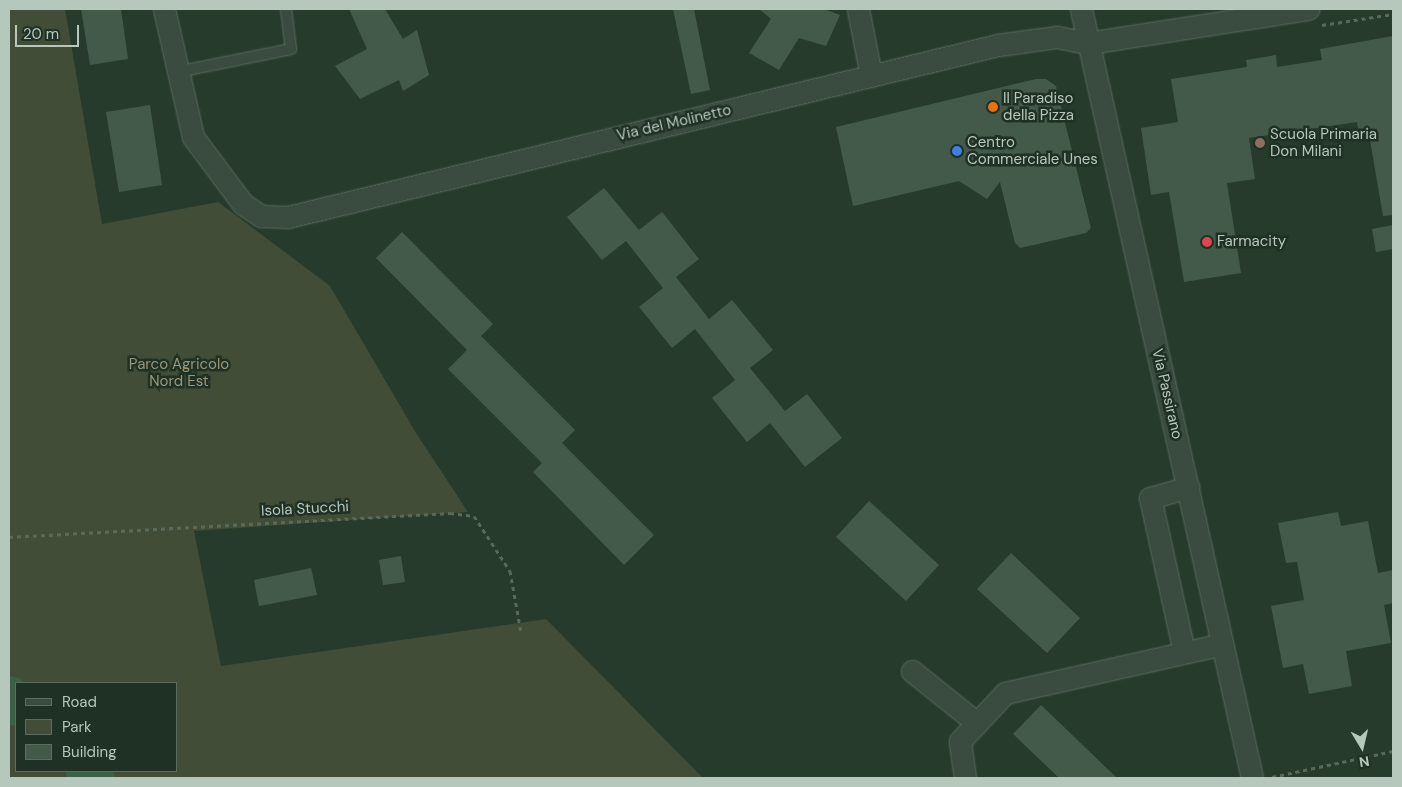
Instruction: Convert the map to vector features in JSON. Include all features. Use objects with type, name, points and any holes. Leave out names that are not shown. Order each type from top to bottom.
[{"type":"street","points":[[164,9],[176,72]]},
{"type":"street","points":[[858,9],[871,76]]},
{"type":"street","name":"Via Passirano","points":[[1082,9],[1088,44],[1252,778]]},
{"type":"street","points":[[1088,44],[1308,9]]},
{"type":"street","name":"Via del Molinetto","points":[[176,72],[193,137],[243,204],[261,216],[288,217],[998,45],[1058,38],[1088,44]]},
{"type":"street","points":[[1184,652],[1150,498],[1188,487]]},
{"type":"street","points":[[965,778],[960,741],[1005,693],[1222,644]]},
{"type":"street","points":[[912,671],[977,723]]},
{"type":"lane","points":[[176,72],[291,49],[286,9]]},
{"type":"path","name":"Isola Stucchi","points":[[9,536],[450,513],[474,516],[510,571],[522,632]]},
{"type":"path","points":[[1266,778],[1393,752]]},
{"type":"green space","name":"Parco Agricolo Nord Est","points":[[9,9],[65,9],[102,224],[218,202],[330,286],[416,433],[468,512],[194,531],[221,666],[546,619],[703,778],[9,778]]},
{"type":"building","points":[[81,9],[121,9],[128,59],[90,65]]},
{"type":"building","points":[[349,9],[385,9],[403,39],[417,30],[429,75],[403,91],[399,80],[360,99],[335,66],[367,49]]},
{"type":"building","points":[[673,9],[694,9],[710,90],[691,94]]},
{"type":"building","points":[[759,9],[824,9],[840,15],[826,46],[799,38],[779,70],[749,53],[771,19]]},
{"type":"building","points":[[1393,36],[1393,215],[1383,216],[1369,134],[1359,136],[1357,122],[1249,138],[1255,179],[1227,183],[1241,273],[1184,282],[1169,192],[1151,195],[1141,128],[1178,122],[1171,79],[1247,67],[1246,60],[1276,55],[1277,67],[1322,60],[1320,49]]},
{"type":"building","name":"Centro Commerciale Unes","points":[[1036,79],[1046,79],[1056,86],[1091,228],[1086,233],[1020,248],[1015,243],[1000,182],[987,199],[959,181],[853,206],[836,127]]},
{"type":"building","points":[[150,105],[162,185],[119,192],[106,112]]},
{"type":"building","points":[[604,188],[639,230],[662,212],[699,259],[676,277],[709,319],[732,300],[773,350],[750,368],[785,411],[807,394],[842,438],[805,467],[770,423],[747,442],[712,398],[735,380],[695,329],[672,348],[639,307],[663,288],[626,241],[602,260],[567,217]]},
{"type":"building","points":[[1393,225],[1393,249],[1376,252],[1372,229]]},
{"type":"building","points":[[402,232],[493,324],[481,336],[575,430],[562,443],[654,535],[624,565],[533,472],[542,463],[448,369],[467,350],[376,258]]},
{"type":"building","points":[[869,501],[939,565],[906,601],[836,537]]},
{"type":"building","points":[[1338,512],[1341,526],[1368,521],[1378,573],[1393,570],[1393,603],[1384,605],[1391,643],[1346,651],[1352,686],[1309,694],[1303,664],[1283,668],[1271,606],[1304,600],[1297,562],[1286,563],[1278,523]]},
{"type":"building","points":[[1011,553],[1080,618],[1047,653],[977,589]]},
{"type":"building","points":[[401,556],[405,582],[383,585],[379,560]]},
{"type":"building","points":[[311,568],[317,595],[259,606],[254,580]]},
{"type":"building","points":[[1041,705],[1117,778],[1059,778],[1013,734]]},
{"type":"waterway","points":[[9,695],[15,704]]},
{"type":"waterway","points":[[86,772],[95,778]]},
{"type":"place","name":"Il Paradiso della Pizza","points":[[993,107]]},
{"type":"place","name":"Scuola Primaria Don Milani","points":[[1260,143]]},
{"type":"place","name":"Centro Commerciale Unes","points":[[957,151]]},
{"type":"place","name":"Farmacity","points":[[1207,242]]}]
